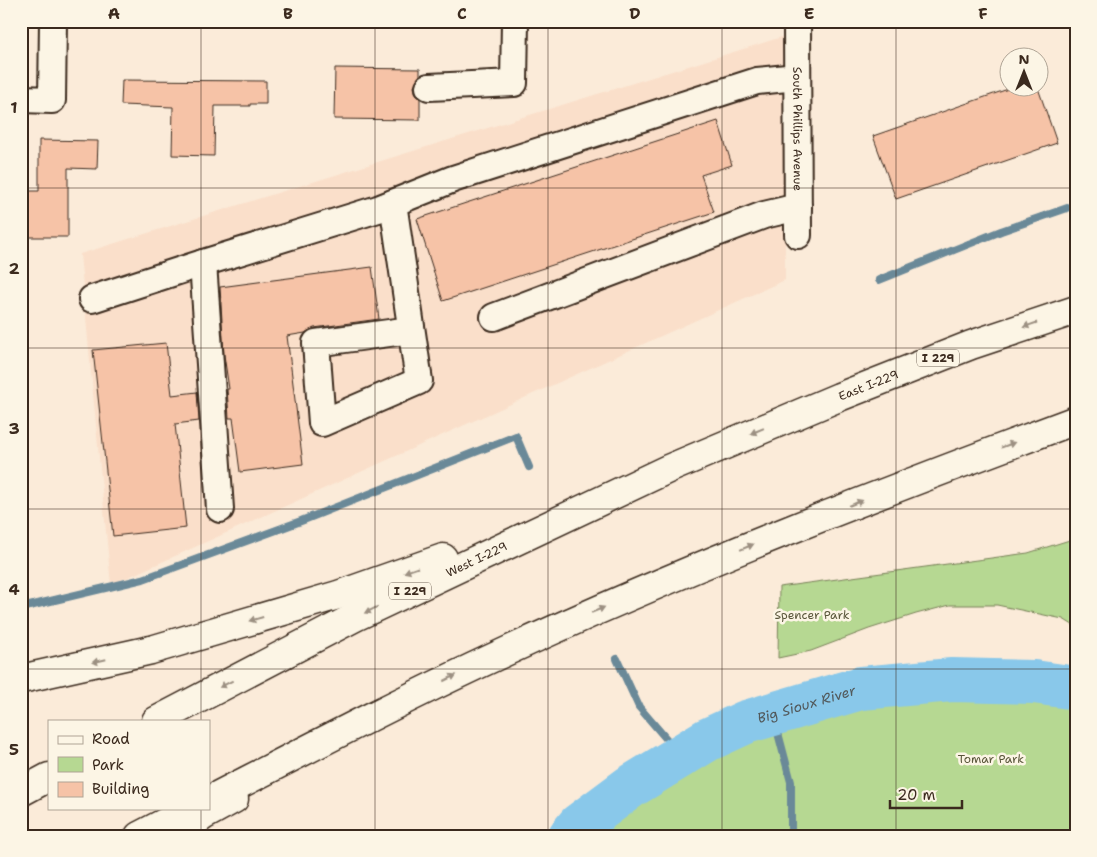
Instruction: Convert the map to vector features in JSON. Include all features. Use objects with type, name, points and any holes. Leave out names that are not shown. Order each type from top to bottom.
[{"type":"highway","name":"East I-229","points":[[802,412],[971,345],[1076,310]]},
{"type":"highway","name":"West I-229","points":[[158,720],[355,617],[668,469],[802,412]]},
{"type":"highway","points":[[210,799],[406,699],[592,613],[872,496],[1076,420]]},
{"type":"highway","points":[[21,679],[151,650],[338,594],[424,565],[522,528],[668,469]]},
{"type":"highway","points":[[176,836],[203,816],[406,699]]},
{"type":"highway","points":[[21,792],[48,778]]},
{"type":"highway","points":[[139,836],[189,810]]},
{"type":"street","points":[[21,99],[52,100],[53,21]]},
{"type":"street","points":[[429,87],[514,83],[515,21]]},
{"type":"street","name":"South Phillips Avenue","points":[[797,21],[798,235]]},
{"type":"street","points":[[92,299],[393,203],[453,179],[756,81],[797,77]]},
{"type":"street","points":[[393,203],[419,381],[322,423],[316,343],[411,330]]},
{"type":"street","points":[[494,317],[764,215],[798,208]]},
{"type":"street","points":[[203,263],[220,509]]},
{"type":"shaded area","points":[[785,36],[785,280],[111,585],[80,254]]},
{"type":"green space","name":"Spencer Park","points":[[1076,538],[1076,627],[1063,619],[997,605],[950,605],[869,629],[811,651],[778,658],[779,587],[1028,553]]},
{"type":"green space","name":"Tomar Park","points":[[993,681],[1076,695],[1076,836],[576,836],[630,787],[707,740],[800,706]]},
{"type":"building","points":[[335,68],[420,69],[420,75],[414,87],[416,95],[420,98],[420,120],[334,119]]},
{"type":"building","points":[[122,80],[266,81],[266,104],[215,106],[214,156],[172,155],[173,107],[121,105]]},
{"type":"building","points":[[1000,92],[1000,98],[1041,98],[1057,143],[896,199],[873,136]]},
{"type":"building","points":[[718,121],[732,165],[701,175],[714,212],[443,301],[417,219]]},
{"type":"building","points":[[39,140],[98,141],[97,169],[68,168],[68,237],[21,237],[21,191],[39,191]]},
{"type":"building","points":[[372,267],[379,319],[314,328],[305,333],[287,336],[303,464],[240,472],[233,418],[229,418],[227,389],[229,389],[224,355],[220,287]]},
{"type":"building","points":[[166,343],[172,395],[197,392],[199,421],[175,424],[186,528],[113,536],[93,350]]},
{"type":"waterway","points":[[879,280],[1001,231],[1076,205]]},
{"type":"waterway","points":[[21,608],[143,579],[301,521],[516,436],[529,467]]},
{"type":"waterway","points":[[617,659],[639,707],[681,756]]},
{"type":"waterway","name":"Big Sioux River","points":[[570,836],[579,825],[630,787],[707,740],[746,722],[861,688],[952,680],[1034,682],[1076,688]]},
{"type":"waterway","points":[[773,714],[791,782],[791,836]]}]
